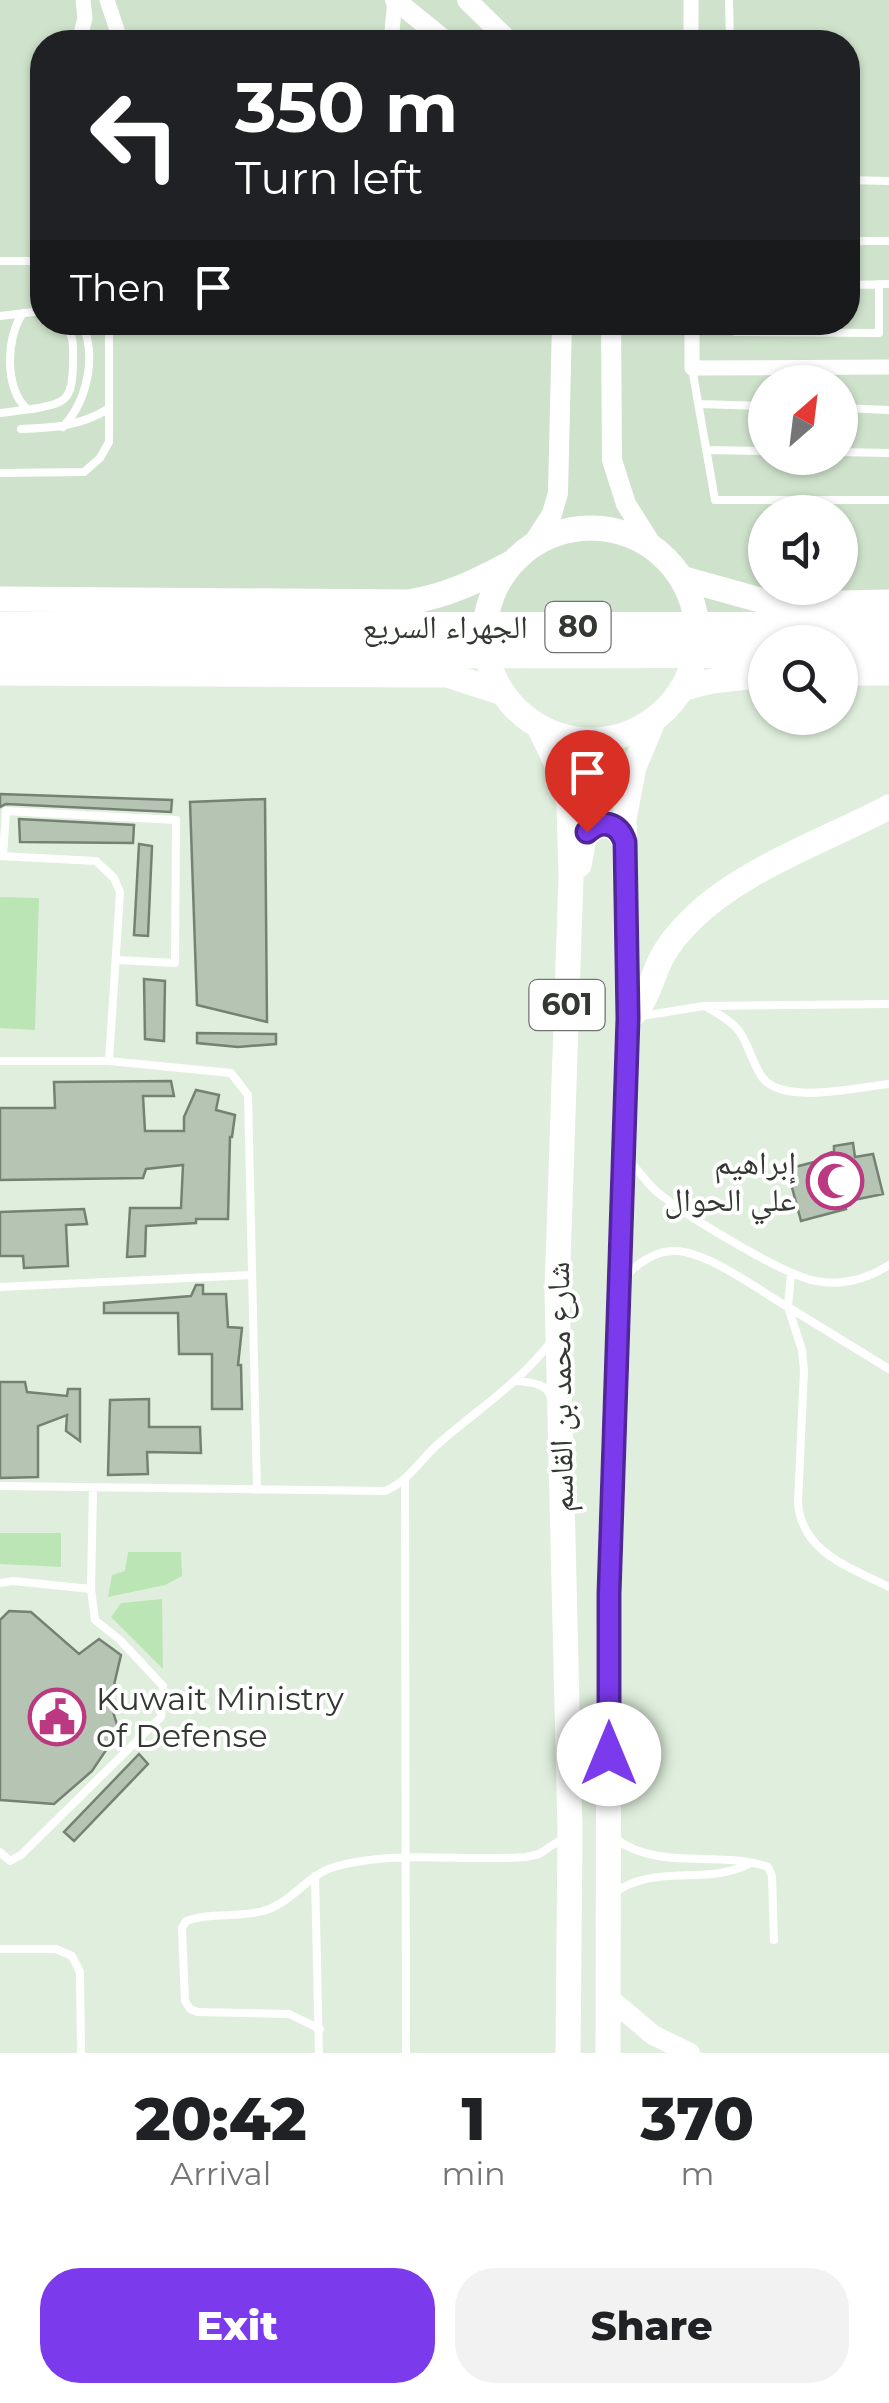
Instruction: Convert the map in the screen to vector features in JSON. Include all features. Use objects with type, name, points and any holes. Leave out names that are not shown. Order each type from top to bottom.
[{"type":"highway","name":"الجهراء السريع","points":[[0,627],[889,627]]},
{"type":"highway","name":"الجهراء السريع","points":[[0,654],[748,653]]},
{"type":"highway","points":[[858,653],[889,653]]},
{"type":"main road","name":"601","points":[[585,528],[622,533],[655,550],[681,578],[690,596],[697,634],[690,672],[681,690],[654,719],[637,730],[598,740],[578,739],[539,727],[502,693],[486,656],[490,598],[511,564],[532,545],[566,530],[585,528]]},
{"type":"main road","name":"الجهراء السريع","points":[[0,600],[408,602],[463,588],[511,564]]},
{"type":"main road","points":[[681,578],[779,602],[889,602]]},
{"type":"main road","name":"الجهراء السريع","points":[[0,673],[448,674],[502,693]]},
{"type":"main road","points":[[858,673],[889,673]]},
{"type":"main road","points":[[681,690],[748,676]]},
{"type":"main road","name":"شارع محمد بن القاسم","points":[[608,2053],[609,1594],[628,1018],[626,796],[654,719]]},
{"type":"main road","name":"شارع محمد بن القاسم","points":[[539,727],[564,779],[572,877],[557,1310],[570,1830],[568,2053]]},
{"type":"main road","points":[[628,1018],[644,1002],[659,963],[675,937],[703,908],[758,873],[889,806]]},
{"type":"main road","points":[[572,877],[591,828],[610,824],[620,831],[625,842]]},
{"type":"street","points":[[83,0],[83,30]]},
{"type":"street","points":[[107,0],[117,30]]},
{"type":"street","points":[[392,30],[395,0]]},
{"type":"street","points":[[395,0],[431,30]]},
{"type":"street","points":[[691,0],[691,30]]},
{"type":"street","points":[[475,5],[499,30]]},
{"type":"street","points":[[532,545],[552,514],[558,493],[562,335]]},
{"type":"street","points":[[611,335],[612,460],[626,504],[655,550]]},
{"type":"street","points":[[692,335],[692,368],[889,367]]},
{"type":"street","points":[[608,1997],[654,2035],[690,2053]]},
{"type":"lane","points":[[730,0],[730,30]]},
{"type":"lane","points":[[860,180],[889,181]]},
{"type":"lane","points":[[860,241],[889,241]]},
{"type":"lane","points":[[0,261],[30,261]]},
{"type":"lane","points":[[860,333],[879,333],[884,284]]},
{"type":"lane","points":[[0,316],[30,312]]},
{"type":"lane","points":[[23,313],[12,338],[13,384],[17,399],[27,410]]},
{"type":"lane","points":[[0,413],[52,406],[69,394],[71,335]]},
{"type":"lane","points":[[63,427],[78,408],[86,386],[86,335]]},
{"type":"lane","points":[[0,473],[84,472],[100,458],[109,442],[109,335]]},
{"type":"lane","points":[[692,368],[715,500],[889,500]]},
{"type":"lane","points":[[699,404],[748,405]]},
{"type":"lane","points":[[21,429],[86,422],[108,409]]},
{"type":"lane","points":[[858,409],[889,410]]},
{"type":"lane","points":[[706,450],[748,451]]},
{"type":"lane","points":[[858,452],[889,453]]},
{"type":"lane","points":[[110,1062],[120,892],[114,878],[96,862],[2,856],[6,811],[176,820],[175,962],[118,960]]},
{"type":"lane","points":[[628,1018],[704,1006],[889,1004]]},
{"type":"lane","points":[[704,1006],[733,1022],[744,1035],[762,1077],[774,1089],[794,1093],[889,1084]]},
{"type":"lane","points":[[0,1061],[110,1062],[231,1073],[240,1081],[248,1095],[257,1490]]},
{"type":"lane","points":[[621,1148],[642,1176],[670,1202],[790,1274],[816,1282],[843,1282],[869,1277],[889,1265]]},
{"type":"lane","points":[[620,1282],[648,1258],[675,1250],[697,1256],[889,1369]]},
{"type":"lane","points":[[0,1287],[252,1274]]},
{"type":"lane","points":[[790,1274],[788,1307],[804,1370],[798,1503],[802,1524],[823,1552],[889,1587]]},
{"type":"lane","points":[[0,1486],[371,1493],[386,1490],[405,1480],[436,1446],[518,1381],[550,1344],[557,1310]]},
{"type":"lane","points":[[518,1381],[540,1384],[549,1391],[561,1435]]},
{"type":"lane","points":[[405,1480],[406,2053]]},
{"type":"lane","points":[[0,1852],[10,1860],[21,1855],[161,1717],[163,1686],[96,1620],[92,1589],[93,1488]]},
{"type":"lane","points":[[0,1583],[92,1589]]},
{"type":"lane","points":[[320,2028],[289,2014],[190,2009],[185,2001],[182,1928],[190,1919],[263,1912],[331,1868],[361,1861],[526,1857],[550,1848],[570,1830]]},
{"type":"lane","points":[[609,1833],[649,1855],[763,1865],[771,1872],[774,1940]]},
{"type":"lane","points":[[608,1896],[649,1876],[722,1873],[749,1864]]},
{"type":"lane","points":[[315,1876],[319,2053]]},
{"type":"lane","points":[[0,1949],[56,1949],[72,1956],[80,1972],[81,2053]]},
{"type":"shaded area","points":[[0,0],[889,0],[889,645],[858,645],[858,625],[748,625],[748,644],[0,640]]},
{"type":"green space","points":[[0,897],[39,898],[35,1030],[0,1028]]},
{"type":"green space","points":[[0,1533],[61,1533],[61,1567],[0,1564]]},
{"type":"green space","points":[[128,1552],[181,1552],[182,1576],[165,1585],[108,1597],[112,1575],[125,1571]]},
{"type":"green space","points":[[162,1599],[163,1669],[111,1617],[121,1603]]},
{"type":"building","points":[[0,794],[172,800],[171,812],[6,804],[0,807]]},
{"type":"building","points":[[265,799],[267,1022],[197,1005],[190,802]]},
{"type":"building","points":[[19,819],[134,825],[133,843],[20,842]]},
{"type":"building","points":[[139,844],[152,846],[148,936],[134,935]]},
{"type":"building","points":[[144,979],[165,981],[164,1041],[145,1039]]},
{"type":"building","points":[[197,1033],[276,1034],[276,1044],[238,1047],[197,1043]]},
{"type":"building","points":[[171,1081],[174,1096],[143,1096],[145,1131],[184,1131],[184,1117],[196,1090],[219,1095],[216,1110],[235,1115],[230,1137],[228,1219],[146,1226],[145,1256],[127,1257],[130,1208],[181,1208],[183,1165],[146,1169],[143,1178],[0,1180],[0,1108],[55,1108],[54,1082]]},
{"type":"building","name":"إبراهيم علي الحوال","points":[[853,1143],[855,1157],[873,1154],[883,1194],[844,1202],[846,1209],[801,1221],[787,1169],[822,1160],[834,1151],[834,1146]]},
{"type":"building","points":[[84,1209],[87,1224],[66,1225],[68,1266],[24,1268],[23,1256],[0,1256],[0,1212]]},
{"type":"building","points":[[196,1285],[203,1285],[203,1294],[226,1294],[228,1327],[242,1328],[238,1365],[242,1409],[212,1409],[212,1354],[179,1354],[178,1313],[104,1313],[104,1303],[191,1296]]},
{"type":"building","points":[[0,1382],[25,1382],[27,1392],[67,1396],[68,1389],[80,1389],[80,1441],[66,1431],[67,1415],[38,1426],[38,1477],[0,1478]]},
{"type":"building","points":[[149,1399],[149,1427],[200,1427],[201,1453],[147,1452],[148,1474],[108,1475],[110,1400]]},
{"type":"building","name":"Kuwait Ministry of Defense","points":[[9,1611],[31,1612],[79,1654],[99,1639],[121,1655],[110,1702],[119,1731],[92,1771],[54,1804],[0,1800],[0,1620]]},
{"type":"building","points":[[139,1754],[148,1764],[74,1841],[64,1832]]},
{"type":"place","name":"إبراهيم علي الحوال","points":[[835,1181]]},
{"type":"place","name":"Kuwait Ministry of Defense","points":[[57,1717]]},
{"type":"route","points":[[587,832],[597,824],[610,824],[620,831],[625,842],[628,1018],[609,1594],[609,1754]]}]
